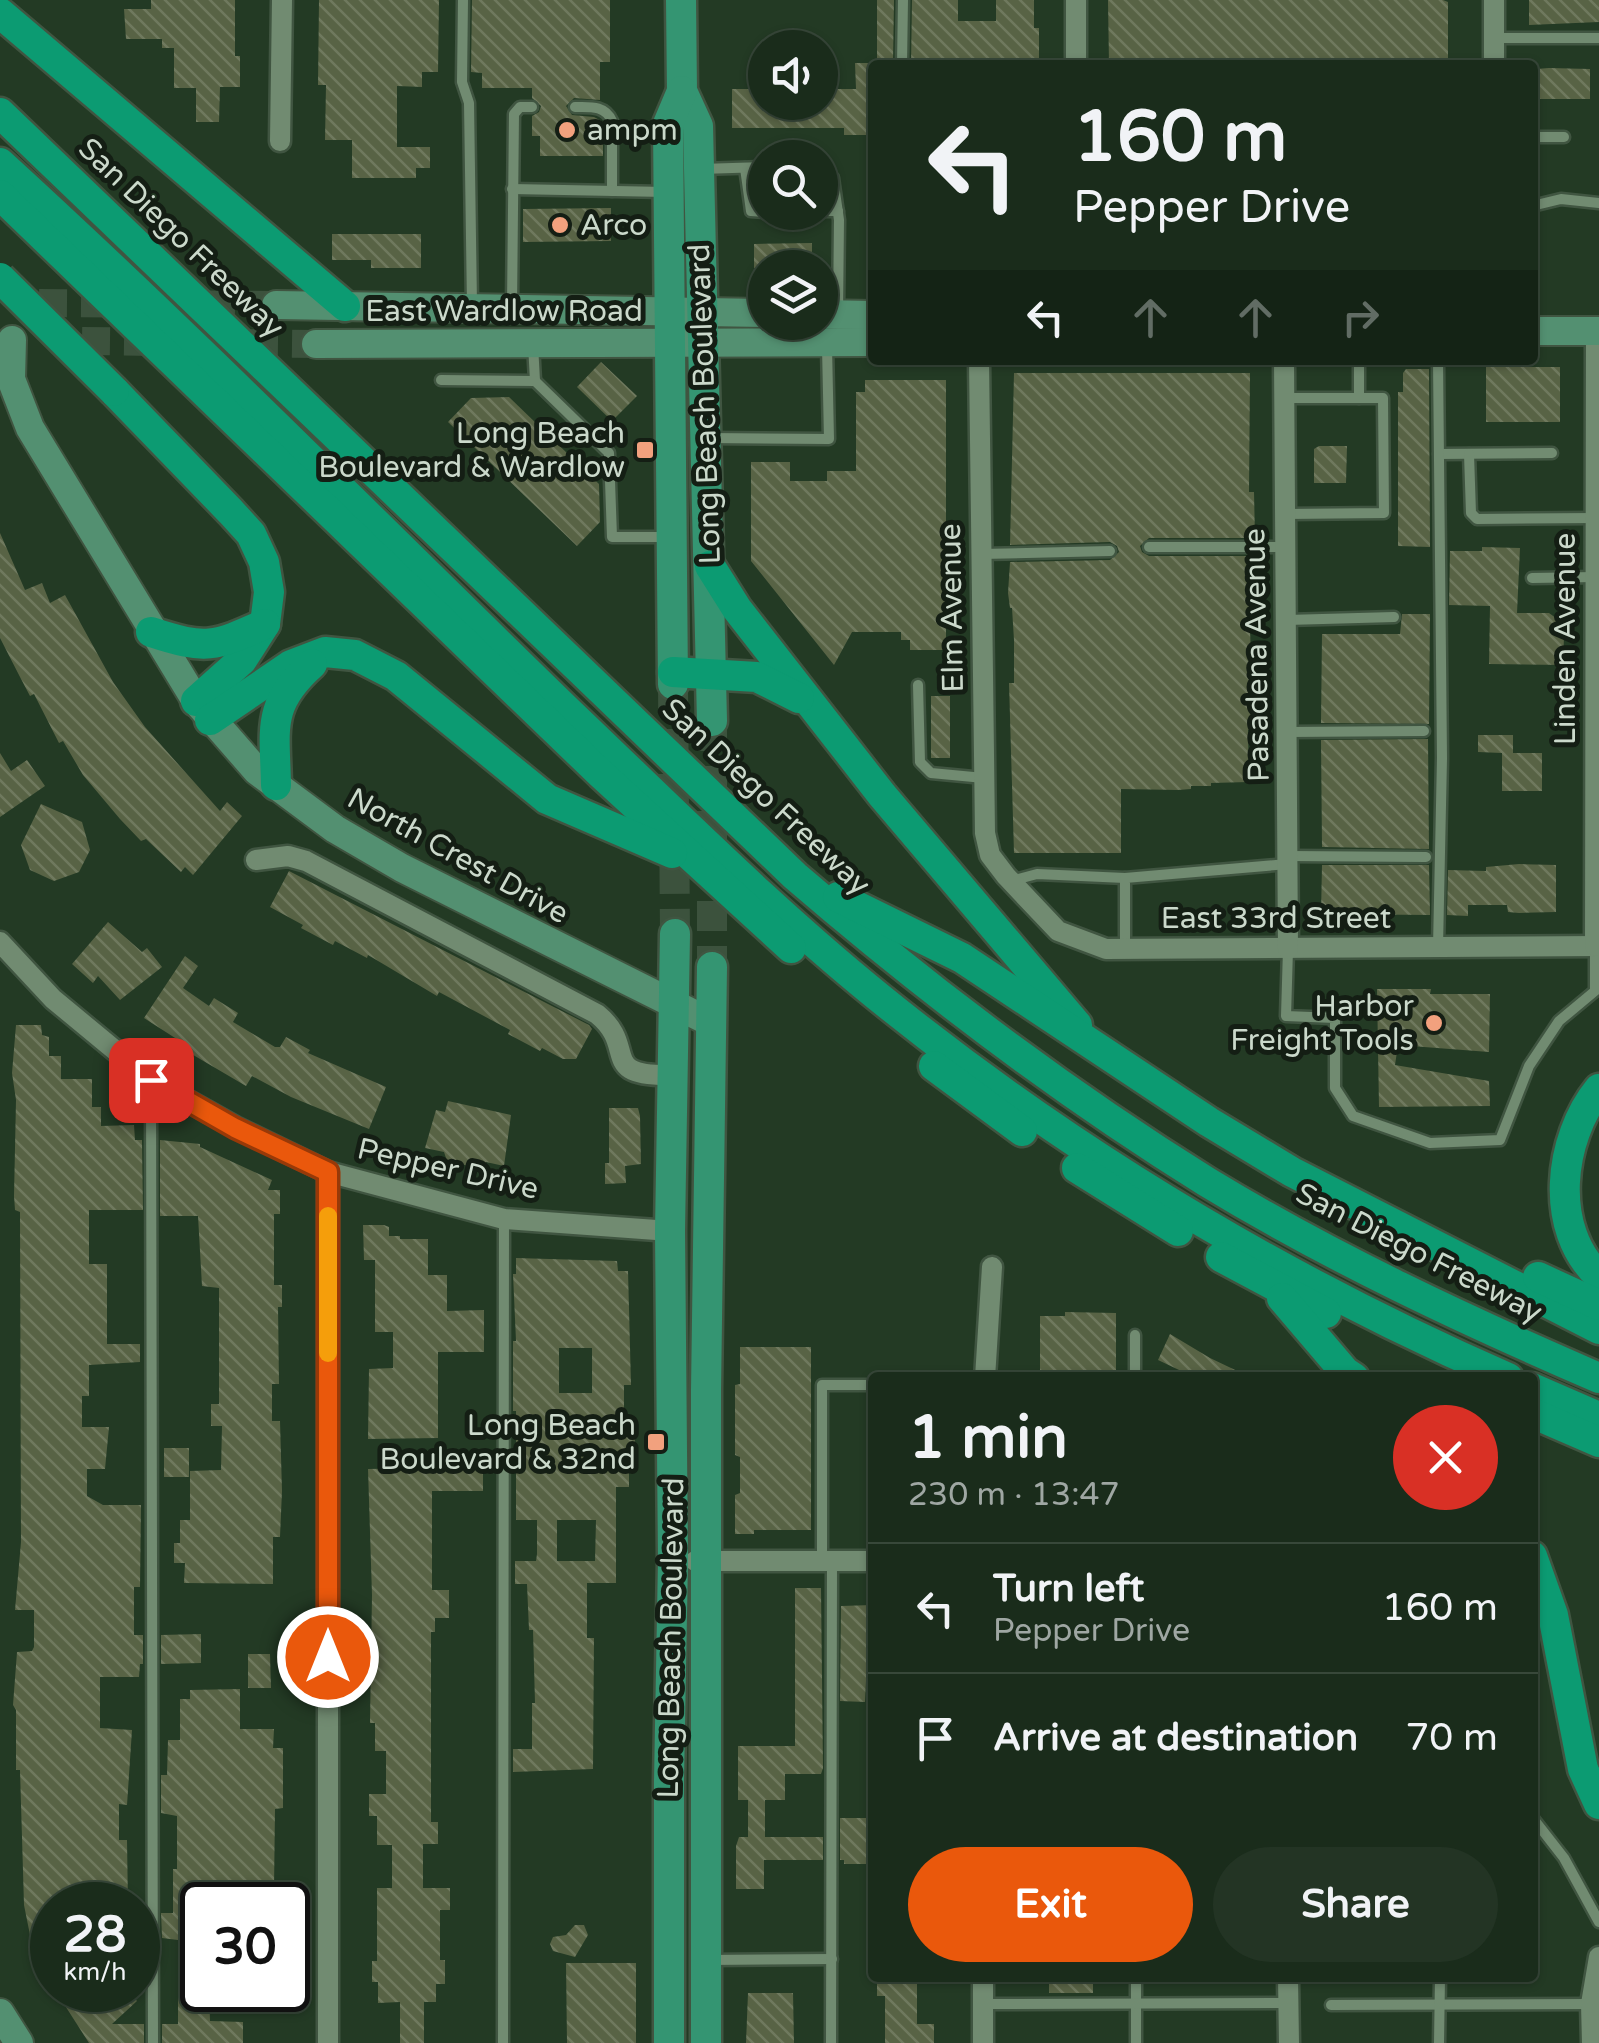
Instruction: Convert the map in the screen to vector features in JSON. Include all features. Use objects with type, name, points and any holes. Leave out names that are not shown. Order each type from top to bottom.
[{"type":"highway","points":[[0,12],[345,306]]},
{"type":"highway","name":"San Diego Freeway","points":[[0,113],[793,874],[929,988],[1078,1098],[1210,1184],[1383,1278],[1599,1378]]},
{"type":"highway","points":[[0,144],[736,855],[793,874],[962,958],[1275,1162],[1599,1329]]},
{"type":"highway","points":[[0,162],[619,760],[786,917],[895,1010],[1066,1136],[1168,1202],[1352,1304],[1495,1372]]},
{"type":"highway","points":[[0,195],[693,862],[857,1005],[974,1096],[1130,1202],[1273,1288],[1446,1372]]},
{"type":"highway","points":[[0,278],[250,534],[264,562],[269,592],[265,624],[203,710]]},
{"type":"highway","points":[[710,566],[737,609],[944,870],[1098,1050]]},
{"type":"highway","points":[[151,632],[187,644],[213,645],[265,624]]},
{"type":"highway","points":[[203,710],[326,652],[355,655],[396,676],[547,800],[693,862]]},
{"type":"highway","points":[[276,785],[275,719],[279,704],[300,674],[326,652]]},
{"type":"highway","points":[[672,678],[712,672],[767,680],[815,708]]},
{"type":"highway","points":[[1599,1089],[1575,1129],[1565,1167],[1565,1186],[1572,1230],[1599,1276]]},
{"type":"highway","points":[[1376,1217],[1472,1247],[1599,1305]]},
{"type":"highway","points":[[1273,1288],[1345,1372]]},
{"type":"highway","points":[[1538,1391],[1599,1417]]},
{"type":"highway","points":[[1538,1416],[1599,1442]]},
{"type":"highway","points":[[1538,1573],[1553,1615],[1584,1769],[1599,1804]]},
{"type":"main road","name":"Long Beach Boulevard","points":[[680,0],[682,91],[698,126],[712,721]]},
{"type":"main road","name":"Long Beach Boulevard","points":[[672,678],[668,124],[682,91]]},
{"type":"main road","points":[[0,302],[38,302]]},
{"type":"main road","name":"East Wardlow Road","points":[[276,305],[748,313]]},
{"type":"main road","points":[[838,314],[868,315]]},
{"type":"main road","points":[[1538,331],[1597,331]]},
{"type":"main road","points":[[6,340],[82,341]]},
{"type":"main road","name":"North Crest Drive","points":[[6,340],[11,380],[30,428],[151,632],[203,710],[257,771],[335,829],[402,868],[712,1022]]},
{"type":"main road","name":"East Wardlow Road","points":[[316,344],[868,342]]},
{"type":"main road","name":"Long Beach Boulevard","points":[[669,2043],[673,1560],[670,1230],[675,934]]},
{"type":"main road","name":"Long Beach Boulevard","points":[[706,2043],[706,1390],[712,967]]},
{"type":"main road","points":[[0,2014],[19,2043]]},
{"type":"street","points":[[280,141],[282,0]]},
{"type":"street","points":[[1076,0],[1076,60]]},
{"type":"street","points":[[1494,0],[1494,60]]},
{"type":"street","name":"Linden Avenue","points":[[1597,331],[1597,946]]},
{"type":"street","name":"Elm Avenue","points":[[979,365],[984,833],[990,855]]},
{"type":"street","name":"Pasadena Avenue","points":[[1284,365],[1288,948]]},
{"type":"street","name":"East 33rd Street","points":[[990,855],[1058,931],[1106,949],[1597,946]]},
{"type":"street","points":[[256,860],[288,856],[306,861],[597,1014],[613,1032],[624,1064],[632,1073],[673,1075]]},
{"type":"street","name":"Pepper Drive","points":[[0,942],[31,978],[151,1080],[235,1128],[328,1172],[504,1219],[670,1230]]},
{"type":"street","name":"Pepper Drive","points":[[0,964],[31,978]]},
{"type":"street","points":[[328,1172],[328,2043]]},
{"type":"street","points":[[985,1372],[992,1267]]},
{"type":"street","points":[[673,1560],[868,1561]]},
{"type":"street","points":[[1592,2043],[1591,2004],[1599,1957]]},
{"type":"street","points":[[983,2043],[984,1982]]},
{"type":"street","points":[[1288,1982],[1288,2043]]},
{"type":"lane","points":[[463,0],[462,82],[469,103],[472,306]]},
{"type":"lane","points":[[902,60],[903,0]]},
{"type":"lane","points":[[1494,38],[1599,38]]},
{"type":"lane","points":[[512,307],[514,114],[520,107],[532,107]]},
{"type":"lane","points":[[575,107],[599,108],[608,112],[612,121],[612,191]]},
{"type":"lane","points":[[1538,137],[1564,137]]},
{"type":"lane","points":[[699,169],[746,168],[748,185]]},
{"type":"lane","points":[[512,189],[668,192]]},
{"type":"lane","points":[[1538,205],[1562,200],[1599,203]]},
{"type":"lane","points":[[707,438],[829,438],[827,342]]},
{"type":"lane","points":[[534,343],[534,382]]},
{"type":"lane","points":[[1359,365],[1359,398]]},
{"type":"lane","points":[[1438,365],[1442,758],[1438,948]]},
{"type":"lane","points":[[441,380],[534,382],[608,453],[612,537],[672,537]]},
{"type":"lane","points":[[1284,398],[1382,398],[1384,513],[1286,514]]},
{"type":"lane","points":[[1439,454],[1552,454]]},
{"type":"lane","points":[[1469,454],[1470,513],[1477,519],[1595,518]]},
{"type":"lane","points":[[1149,547],[1286,547]]},
{"type":"lane","points":[[982,554],[1110,551]]},
{"type":"lane","points":[[1532,578],[1595,577]]},
{"type":"lane","points":[[1286,620],[1394,618]]},
{"type":"lane","points":[[918,686],[920,762],[932,773],[984,778]]},
{"type":"lane","points":[[1288,732],[1424,732]]},
{"type":"lane","points":[[1010,881],[1037,874],[1124,878],[1289,860],[1426,856]]},
{"type":"lane","points":[[1124,878],[1125,949]]},
{"type":"lane","points":[[1288,948],[1286,1016],[1335,1018],[1335,1088],[1354,1116],[1430,1143],[1500,1140],[1529,1066],[1559,1020],[1595,991],[1597,946]]},
{"type":"lane","points":[[151,1080],[152,2043]]},
{"type":"lane","points":[[503,2043],[504,1219]]},
{"type":"lane","points":[[1135,1335],[1135,1372]]},
{"type":"lane","points":[[831,2043],[822,1385],[868,1385]]},
{"type":"lane","points":[[1538,1824],[1564,1858],[1599,1922]]},
{"type":"lane","points":[[707,1960],[832,1959]]},
{"type":"lane","points":[[1136,1982],[1136,2043]]},
{"type":"lane","points":[[1439,2043],[1440,1982]]},
{"type":"lane","points":[[984,2004],[1288,2002]]},
{"type":"lane","points":[[1331,2005],[1591,2004]]},
{"type":"building","points":[[151,0],[235,0],[235,56],[240,56],[240,87],[220,87],[219,122],[196,122],[196,88],[174,88],[174,48],[162,48],[162,39],[126,39],[124,9],[151,9]]},
{"type":"building","points":[[319,0],[439,0],[438,72],[422,72],[422,87],[397,86],[397,147],[430,147],[430,168],[416,168],[416,178],[352,178],[352,140],[325,140],[326,85],[318,85]]},
{"type":"building","points":[[472,0],[610,0],[610,62],[600,62],[600,100],[574,98],[566,106],[572,115],[603,122],[603,156],[540,156],[540,136],[532,136],[532,116],[541,106],[532,98],[532,88],[482,88],[482,73],[471,72]]},
{"type":"building","points":[[877,0],[894,0],[893,60],[877,60]]},
{"type":"building","points":[[912,0],[958,0],[958,21],[996,21],[996,0],[1034,0],[1039,60],[911,60]]},
{"type":"building","points":[[1108,0],[1448,2],[1448,60],[1109,60]]},
{"type":"building","points":[[1529,0],[1599,0],[1599,22],[1529,25]]},
{"type":"building","points":[[855,63],[868,63],[868,135],[844,135],[844,128],[732,128],[732,89],[748,89],[748,120],[838,120],[838,89],[856,89]]},
{"type":"building","points":[[1538,69],[1590,69],[1590,99],[1538,99]]},
{"type":"building","points":[[611,208],[611,241],[523,242],[523,209]]},
{"type":"building","points":[[332,234],[421,234],[421,268],[371,268],[371,260],[332,260]]},
{"type":"building","points":[[812,243],[812,250],[754,250],[754,244]]},
{"type":"building","points":[[601,362],[637,396],[612,421],[577,387]]},
{"type":"building","points":[[1486,367],[1560,367],[1560,422],[1486,422]]},
{"type":"building","points":[[1406,369],[1429,369],[1430,547],[1398,546],[1398,392],[1403,392]]},
{"type":"building","points":[[1014,373],[1250,373],[1249,492],[1254,492],[1255,538],[1149,538],[1140,546],[1149,556],[1254,556],[1254,605],[1249,605],[1254,730],[1248,730],[1249,782],[1211,783],[1178,790],[1121,789],[1121,853],[1014,853],[1010,562],[1110,560],[1119,552],[1110,542],[1010,545]]},
{"type":"building","points":[[865,380],[946,380],[946,650],[910,650],[910,640],[901,640],[901,632],[852,632],[834,665],[751,561],[751,462],[790,462],[790,481],[827,481],[827,471],[856,471],[856,392],[865,392]]},
{"type":"building","points":[[509,397],[599,484],[600,522],[577,546],[448,422],[471,398]]},
{"type":"building","points":[[1347,446],[1346,483],[1314,483],[1314,449]]},
{"type":"building","points":[[0,533],[25,590],[42,583],[50,603],[65,595],[113,682],[145,727],[220,811],[227,802],[242,816],[193,875],[185,867],[181,872],[120,819],[83,775],[63,741],[59,743],[34,694],[30,696],[0,638]]},
{"type":"building","points":[[1482,547],[1520,548],[1517,613],[1549,613],[1560,621],[1563,665],[1489,664],[1490,606],[1449,605],[1450,551],[1482,551]]},
{"type":"building","points":[[1402,614],[1430,614],[1429,724],[1321,723],[1322,634],[1400,634]]},
{"type":"building","points":[[931,696],[950,696],[950,758],[931,758]]},
{"type":"building","points":[[1478,735],[1513,735],[1513,753],[1542,753],[1542,791],[1502,791],[1502,753],[1478,752]]},
{"type":"building","points":[[1428,739],[1429,849],[1322,847],[1321,740]]},
{"type":"building","points":[[0,753],[11,771],[27,760],[45,786],[0,817]]},
{"type":"building","points":[[41,804],[82,822],[90,850],[79,872],[54,881],[30,870],[21,845]]},
{"type":"building","points":[[1322,865],[1429,865],[1430,915],[1321,914]]},
{"type":"building","points":[[1556,865],[1556,912],[1519,913],[1508,912],[1507,905],[1468,905],[1468,916],[1447,915],[1448,870],[1486,871],[1486,867]]},
{"type":"building","points":[[289,871],[589,1025],[592,1029],[576,1059],[563,1059],[542,1048],[540,1051],[508,1034],[510,1030],[439,992],[437,996],[368,955],[367,958],[335,941],[333,945],[301,928],[303,925],[270,907]]},
{"type":"building","points":[[108,922],[142,952],[147,948],[162,967],[120,1000],[98,976],[93,983],[72,964]]},
{"type":"building","points":[[185,956],[198,966],[183,988],[209,1006],[214,998],[238,1013],[233,1022],[275,1047],[280,1047],[286,1037],[310,1050],[308,1053],[386,1087],[369,1129],[291,1097],[252,1076],[246,1086],[183,1049],[186,1045],[144,1018]]},
{"type":"building","name":"Harbor Freight Tools","points":[[1377,989],[1490,994],[1489,1052],[1398,1045],[1395,1065],[1489,1081],[1490,1106],[1379,1107]]},
{"type":"building","points":[[16,1025],[41,1025],[42,1035],[49,1037],[49,1056],[61,1056],[61,1079],[92,1079],[92,1107],[101,1107],[101,1126],[134,1125],[135,1140],[142,1140],[143,1210],[89,1210],[89,1264],[107,1264],[107,1344],[140,1344],[140,1362],[89,1365],[89,1396],[82,1396],[82,1427],[109,1427],[105,1469],[87,1469],[87,1496],[103,1505],[141,1505],[140,1587],[134,1587],[134,1635],[143,1635],[143,1664],[139,1677],[100,1677],[100,1728],[132,1730],[127,1805],[119,1804],[119,1840],[127,1840],[128,1882],[30,1882],[30,1935],[24,1905],[20,1770],[16,1770],[13,1705],[17,1652],[32,1651],[34,1647],[34,1610],[15,1610],[21,1542],[20,1212],[15,1210],[14,1196],[16,1100],[12,1073]]},
{"type":"building","points":[[448,1101],[511,1115],[504,1166],[486,1162],[478,1168],[447,1161],[444,1152],[425,1148],[436,1110],[445,1112]]},
{"type":"building","points":[[609,1108],[638,1108],[640,1116],[641,1164],[625,1166],[626,1183],[605,1184]]},
{"type":"building","points":[[160,1140],[200,1144],[272,1180],[268,1190],[280,1190],[280,1214],[274,1214],[274,1285],[282,1285],[282,1307],[278,1307],[279,1384],[272,1384],[272,1421],[280,1421],[282,1491],[280,1537],[273,1537],[273,1584],[184,1583],[185,1563],[174,1563],[174,1543],[180,1543],[180,1520],[190,1520],[190,1471],[221,1470],[222,1426],[211,1426],[211,1404],[219,1404],[219,1288],[202,1286],[198,1216],[160,1216]]},
{"type":"building","points":[[363,1225],[384,1225],[389,1227],[389,1236],[400,1239],[428,1239],[428,1275],[447,1275],[447,1311],[484,1310],[484,1352],[438,1352],[438,1438],[368,1439],[369,1369],[393,1368],[393,1332],[375,1332],[375,1260],[364,1260]]},
{"type":"building","points":[[516,1258],[617,1261],[618,1271],[628,1271],[631,1385],[624,1385],[624,1430],[635,1430],[635,1467],[629,1467],[629,1487],[616,1487],[616,1583],[587,1583],[587,1638],[594,1638],[593,1769],[513,1772],[513,1749],[532,1749],[535,1703],[527,1584],[515,1584],[515,1561],[536,1561],[537,1554],[537,1520],[516,1520]],"holes":[[[559,1348],[592,1348],[592,1393],[559,1393]],[[557,1520],[596,1520],[595,1561],[557,1561]]]},
{"type":"building","points":[[1065,1312],[1116,1313],[1116,1372],[1040,1372],[1040,1316],[1065,1316]]},
{"type":"building","points":[[1170,1334],[1239,1372],[1183,1372],[1158,1360]]},
{"type":"building","points":[[740,1347],[811,1347],[811,1530],[735,1534],[740,1457],[735,1455],[735,1385],[740,1384]]},
{"type":"building","points":[[164,1448],[189,1448],[189,1477],[164,1477]]},
{"type":"building","points":[[483,1467],[483,1491],[432,1491],[432,1590],[449,1590],[449,1618],[435,1618],[435,1632],[431,1632],[431,1822],[438,1822],[438,1844],[423,1844],[423,1888],[450,1888],[450,1910],[440,1910],[440,1960],[445,1960],[445,1984],[436,1984],[436,2002],[424,2002],[424,2043],[400,2043],[400,2002],[378,2003],[378,1982],[372,1982],[372,1961],[377,1961],[377,1888],[392,1888],[392,1845],[377,1845],[377,1816],[369,1816],[369,1794],[386,1794],[386,1751],[375,1751],[375,1723],[370,1723],[372,1595],[368,1469]]},
{"type":"building","points":[[795,1588],[821,1588],[823,1768],[821,1774],[785,1774],[785,1800],[765,1800],[765,1837],[823,1837],[823,1860],[764,1860],[764,1889],[736,1889],[736,1846],[739,1837],[748,1837],[748,1800],[738,1800],[738,1746],[795,1746]]},
{"type":"building","points":[[868,1605],[865,1702],[840,1701],[841,1606]]},
{"type":"building","points":[[201,1634],[201,1663],[161,1664],[161,1635]]},
{"type":"building","points":[[248,1654],[270,1654],[271,1688],[248,1688]]},
{"type":"building","points":[[240,1689],[240,1729],[274,1729],[273,1748],[283,1748],[283,1808],[275,1809],[274,1882],[180,1882],[180,2012],[210,2012],[210,2021],[243,2022],[243,2043],[162,2043],[162,2024],[178,2024],[178,1940],[162,1938],[161,1913],[173,1913],[177,1816],[161,1813],[161,1775],[167,1775],[168,1740],[180,1740],[180,1699],[190,1699],[190,1690]]},
{"type":"building","points":[[840,1818],[868,1818],[868,1864],[844,1864],[840,1860]]},
{"type":"building","points":[[575,1925],[584,1925],[588,1935],[575,1957],[553,1951],[553,1937],[566,1935]]},
{"type":"building","points":[[566,1963],[636,1963],[636,2043],[567,2043]]},
{"type":"building","points":[[877,1982],[917,1982],[917,2024],[934,2024],[934,2043],[885,2043],[885,1996],[877,1996]]},
{"type":"building","points":[[1049,1982],[1093,1982],[1093,1993],[1049,1993]]},
{"type":"building","points":[[748,1993],[793,1993],[794,2043],[746,2043]]},
{"type":"building","points":[[69,2012],[125,2012],[112,2024],[144,2024],[144,2043],[89,2043]]},
{"type":"tunnel","points":[[39,303],[276,305]]},
{"type":"tunnel","points":[[82,341],[316,344]]},
{"type":"tunnel","points":[[673,684],[675,934]]},
{"type":"tunnel","points":[[712,721],[712,967]]},
{"type":"slow traffic","points":[[328,1216],[328,1353]]},
{"type":"place","name":"ampm","points":[[567,130]]},
{"type":"place","name":"Arco","points":[[560,225]]},
{"type":"place","name":"Long Beach Boulevard & Wardlow","points":[[645,450]]},
{"type":"place","name":"Harbor Freight Tools","points":[[1434,1023]]},
{"type":"place","name":"Long Beach Boulevard & 32nd","points":[[656,1442]]},
{"type":"route","points":[[151,1080],[235,1128],[328,1172],[328,1657]]}]
